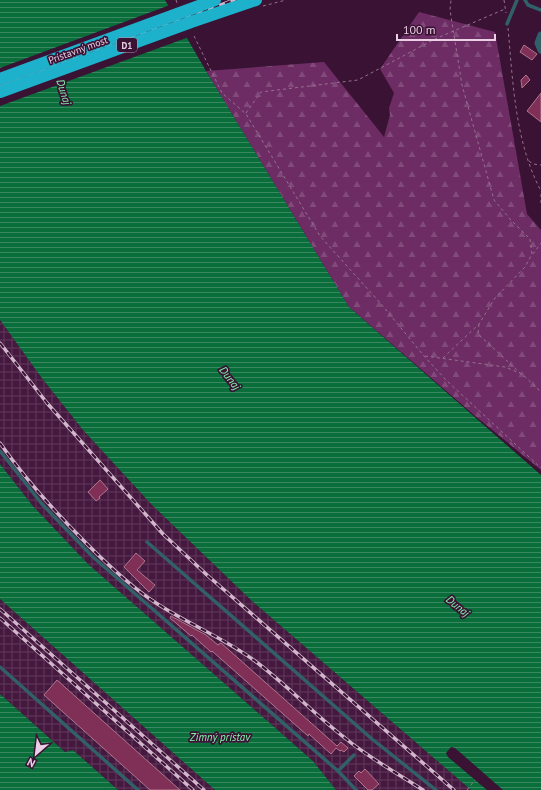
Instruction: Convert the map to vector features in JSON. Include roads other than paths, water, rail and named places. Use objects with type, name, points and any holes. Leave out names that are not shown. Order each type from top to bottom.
[{"type":"highway","name":"Prístavný most","points":[[0,79],[215,0]]},
{"type":"highway","name":"Prístavný most","points":[[0,92],[222,10],[256,0]]},
{"type":"street","points":[[541,35],[538,43],[541,50]]},
{"type":"lane","points":[[507,24],[517,0]]},
{"type":"lane","points":[[525,0],[528,5],[541,10]]},
{"type":"lane","points":[[0,451],[42,504],[93,557],[338,771],[356,790]]},
{"type":"lane","points":[[147,542],[372,739],[436,790]]},
{"type":"lane","points":[[0,666],[138,790]]},
{"type":"lane","points":[[338,771],[354,755]]},
{"type":"water","name":"Dunaj","points":[[0,0],[165,0],[206,71],[349,307],[541,475],[541,790],[471,790],[252,601],[152,505],[83,430],[41,377],[0,320]]},
{"type":"water","name":"Zimný prístav","points":[[0,464],[32,505],[88,564],[313,761],[336,790],[215,790],[0,599]]},
{"type":"water","points":[[0,694],[65,752],[73,750],[118,790],[0,790]]},
{"type":"railway","points":[[0,87],[234,0]]},
{"type":"railway","points":[[0,343],[47,403],[163,534],[207,575],[454,790]]},
{"type":"railway","points":[[0,443],[30,482],[75,532],[111,568],[129,583],[168,611],[231,645],[255,661],[354,745],[373,759],[423,790]]},
{"type":"railway","points":[[0,609],[204,790]]},
{"type":"railway","points":[[0,618],[193,790]]}]
